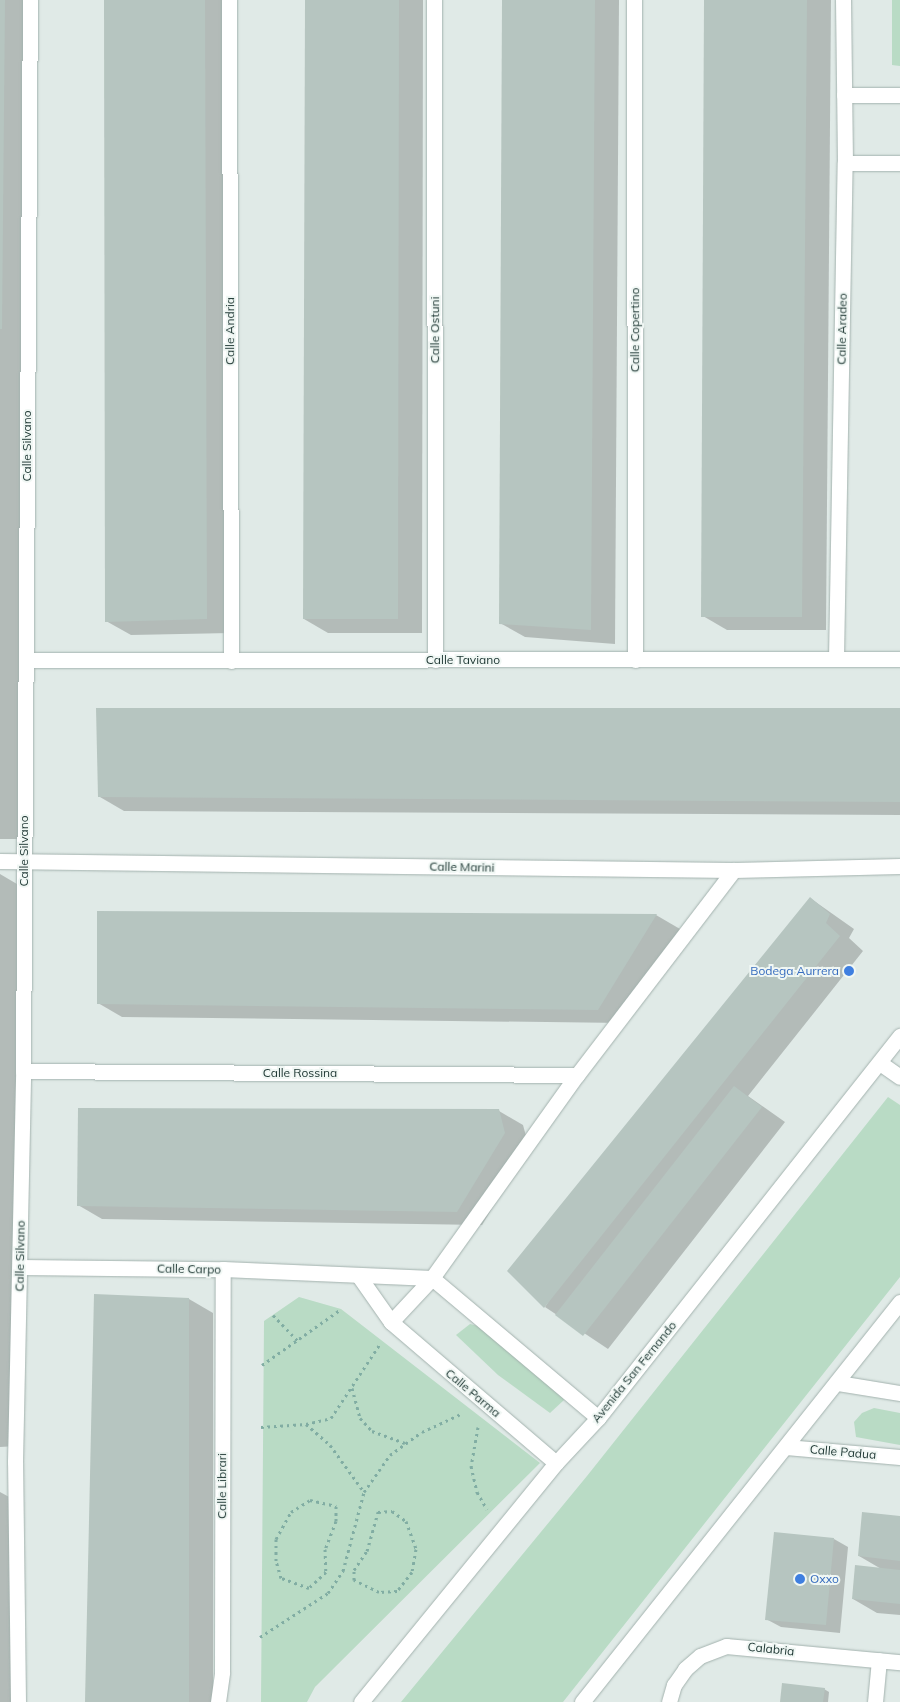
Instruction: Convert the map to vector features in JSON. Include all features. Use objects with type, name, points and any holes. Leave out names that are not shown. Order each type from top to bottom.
[{"type":"street","name":"Calle Silvano","points":[[18,1702],[7,1462],[20,1267],[30,0]]},
{"type":"street","name":"Calle Andria","points":[[229,0],[231,661]]},
{"type":"street","name":"Calle Ostuni","points":[[434,0],[435,660]]},
{"type":"street","name":"Calle Copertino","points":[[634,0],[635,660]]},
{"type":"street","name":"Calle Aradeo","points":[[836,659],[845,163],[843,0]]},
{"type":"street","points":[[844,95],[900,95]]},
{"type":"street","points":[[845,163],[900,162]]},
{"type":"street","name":"Calle Taviano","points":[[26,660],[900,659]]},
{"type":"street","name":"Calle Marini","points":[[0,861],[734,870],[900,866]]},
{"type":"street","points":[[358,1275],[391,1322],[432,1278],[577,1075],[734,870]]},
{"type":"street","name":"Avenida San Fernando","points":[[361,1702],[556,1463],[598,1418],[900,1036]]},
{"type":"street","points":[[880,1063],[900,1077]]},
{"type":"street","name":"Calle Rossina","points":[[23,1071],[577,1075]]},
{"type":"street","name":"Calle Carpo","points":[[20,1267],[223,1269],[432,1278]]},
{"type":"street","name":"Calle Librari","points":[[218,1702],[222,1662],[223,1269]]},
{"type":"street","points":[[432,1278],[598,1418]]},
{"type":"street","points":[[582,1702],[838,1383],[900,1302]]},
{"type":"street","name":"Calle Parma","points":[[391,1322],[556,1463]]},
{"type":"street","points":[[838,1383],[900,1393]]},
{"type":"street","name":"Calle Padua","points":[[786,1447],[900,1457]]},
{"type":"street","name":"Calabria","points":[[669,1702],[674,1685],[685,1669],[700,1656],[726,1646],[900,1662]]},
{"type":"street","points":[[875,1702],[878,1660]]},
{"type":"path","points":[[262,1364],[341,1309]]},
{"type":"path","points":[[273,1314],[297,1340]]},
{"type":"path","points":[[261,1427],[306,1424],[330,1418],[382,1341]]},
{"type":"path","points":[[352,1388],[360,1418],[372,1431],[405,1444]]},
{"type":"path","points":[[260,1637],[328,1593],[342,1571],[364,1492],[390,1455],[422,1432],[462,1413]]},
{"type":"path","points":[[306,1424],[330,1445],[364,1492]]},
{"type":"path","points":[[478,1424],[471,1466],[477,1492],[489,1513]]},
{"type":"path","points":[[310,1500],[336,1506],[336,1521],[325,1549],[326,1572],[309,1588],[295,1585],[281,1578],[276,1561],[276,1539],[291,1512],[310,1500]]},
{"type":"path","points":[[392,1511],[406,1521],[412,1532],[416,1549],[412,1572],[397,1592],[379,1592],[354,1580],[354,1570],[367,1551],[378,1512],[392,1511]]},
{"type":"green space","points":[[892,0],[900,0],[900,66],[892,65]]},
{"type":"green space","points":[[888,1097],[900,1105],[900,1277],[563,1702],[401,1702],[587,1476]]},
{"type":"green space","points":[[299,1297],[341,1309],[540,1463],[315,1687],[307,1702],[261,1702],[264,1321]]},
{"type":"green space","points":[[470,1324],[482,1327],[560,1388],[564,1400],[550,1413],[498,1375],[456,1335]]},
{"type":"green space","points":[[874,1408],[900,1413],[900,1445],[856,1437],[854,1422],[862,1413]]},
{"type":"building","points":[[0,0],[5,0],[2,329],[0,329]]},
{"type":"building","points":[[104,0],[205,0],[207,619],[105,622]]},
{"type":"building","points":[[305,0],[399,0],[398,619],[303,619]]},
{"type":"building","points":[[502,0],[595,0],[591,630],[499,624]]},
{"type":"building","points":[[704,0],[807,0],[802,617],[701,617]]},
{"type":"building","points":[[96,708],[900,708],[900,802],[98,797]]},
{"type":"building","points":[[810,897],[830,914],[826,923],[840,936],[544,1308],[507,1271]]},
{"type":"building","points":[[97,911],[657,914],[598,1010],[97,1004]]},
{"type":"building","points":[[734,1086],[762,1107],[583,1336],[555,1315]]},
{"type":"building","points":[[78,1108],[499,1109],[505,1133],[457,1212],[77,1206]]},
{"type":"building","points":[[94,1294],[189,1298],[189,1702],[85,1702]]},
{"type":"building","points":[[862,1512],[900,1516],[900,1561],[858,1556]]},
{"type":"building","name":"Oxxo","points":[[774,1532],[834,1538],[826,1625],[765,1620]]},
{"type":"building","points":[[855,1565],[900,1570],[900,1604],[852,1599]]},
{"type":"building","points":[[782,1683],[825,1688],[823,1702],[780,1702]]},
{"type":"place","name":"Bodega Aurrera","points":[[849,971]]},
{"type":"place","name":"Oxxo","points":[[800,1579]]}]
